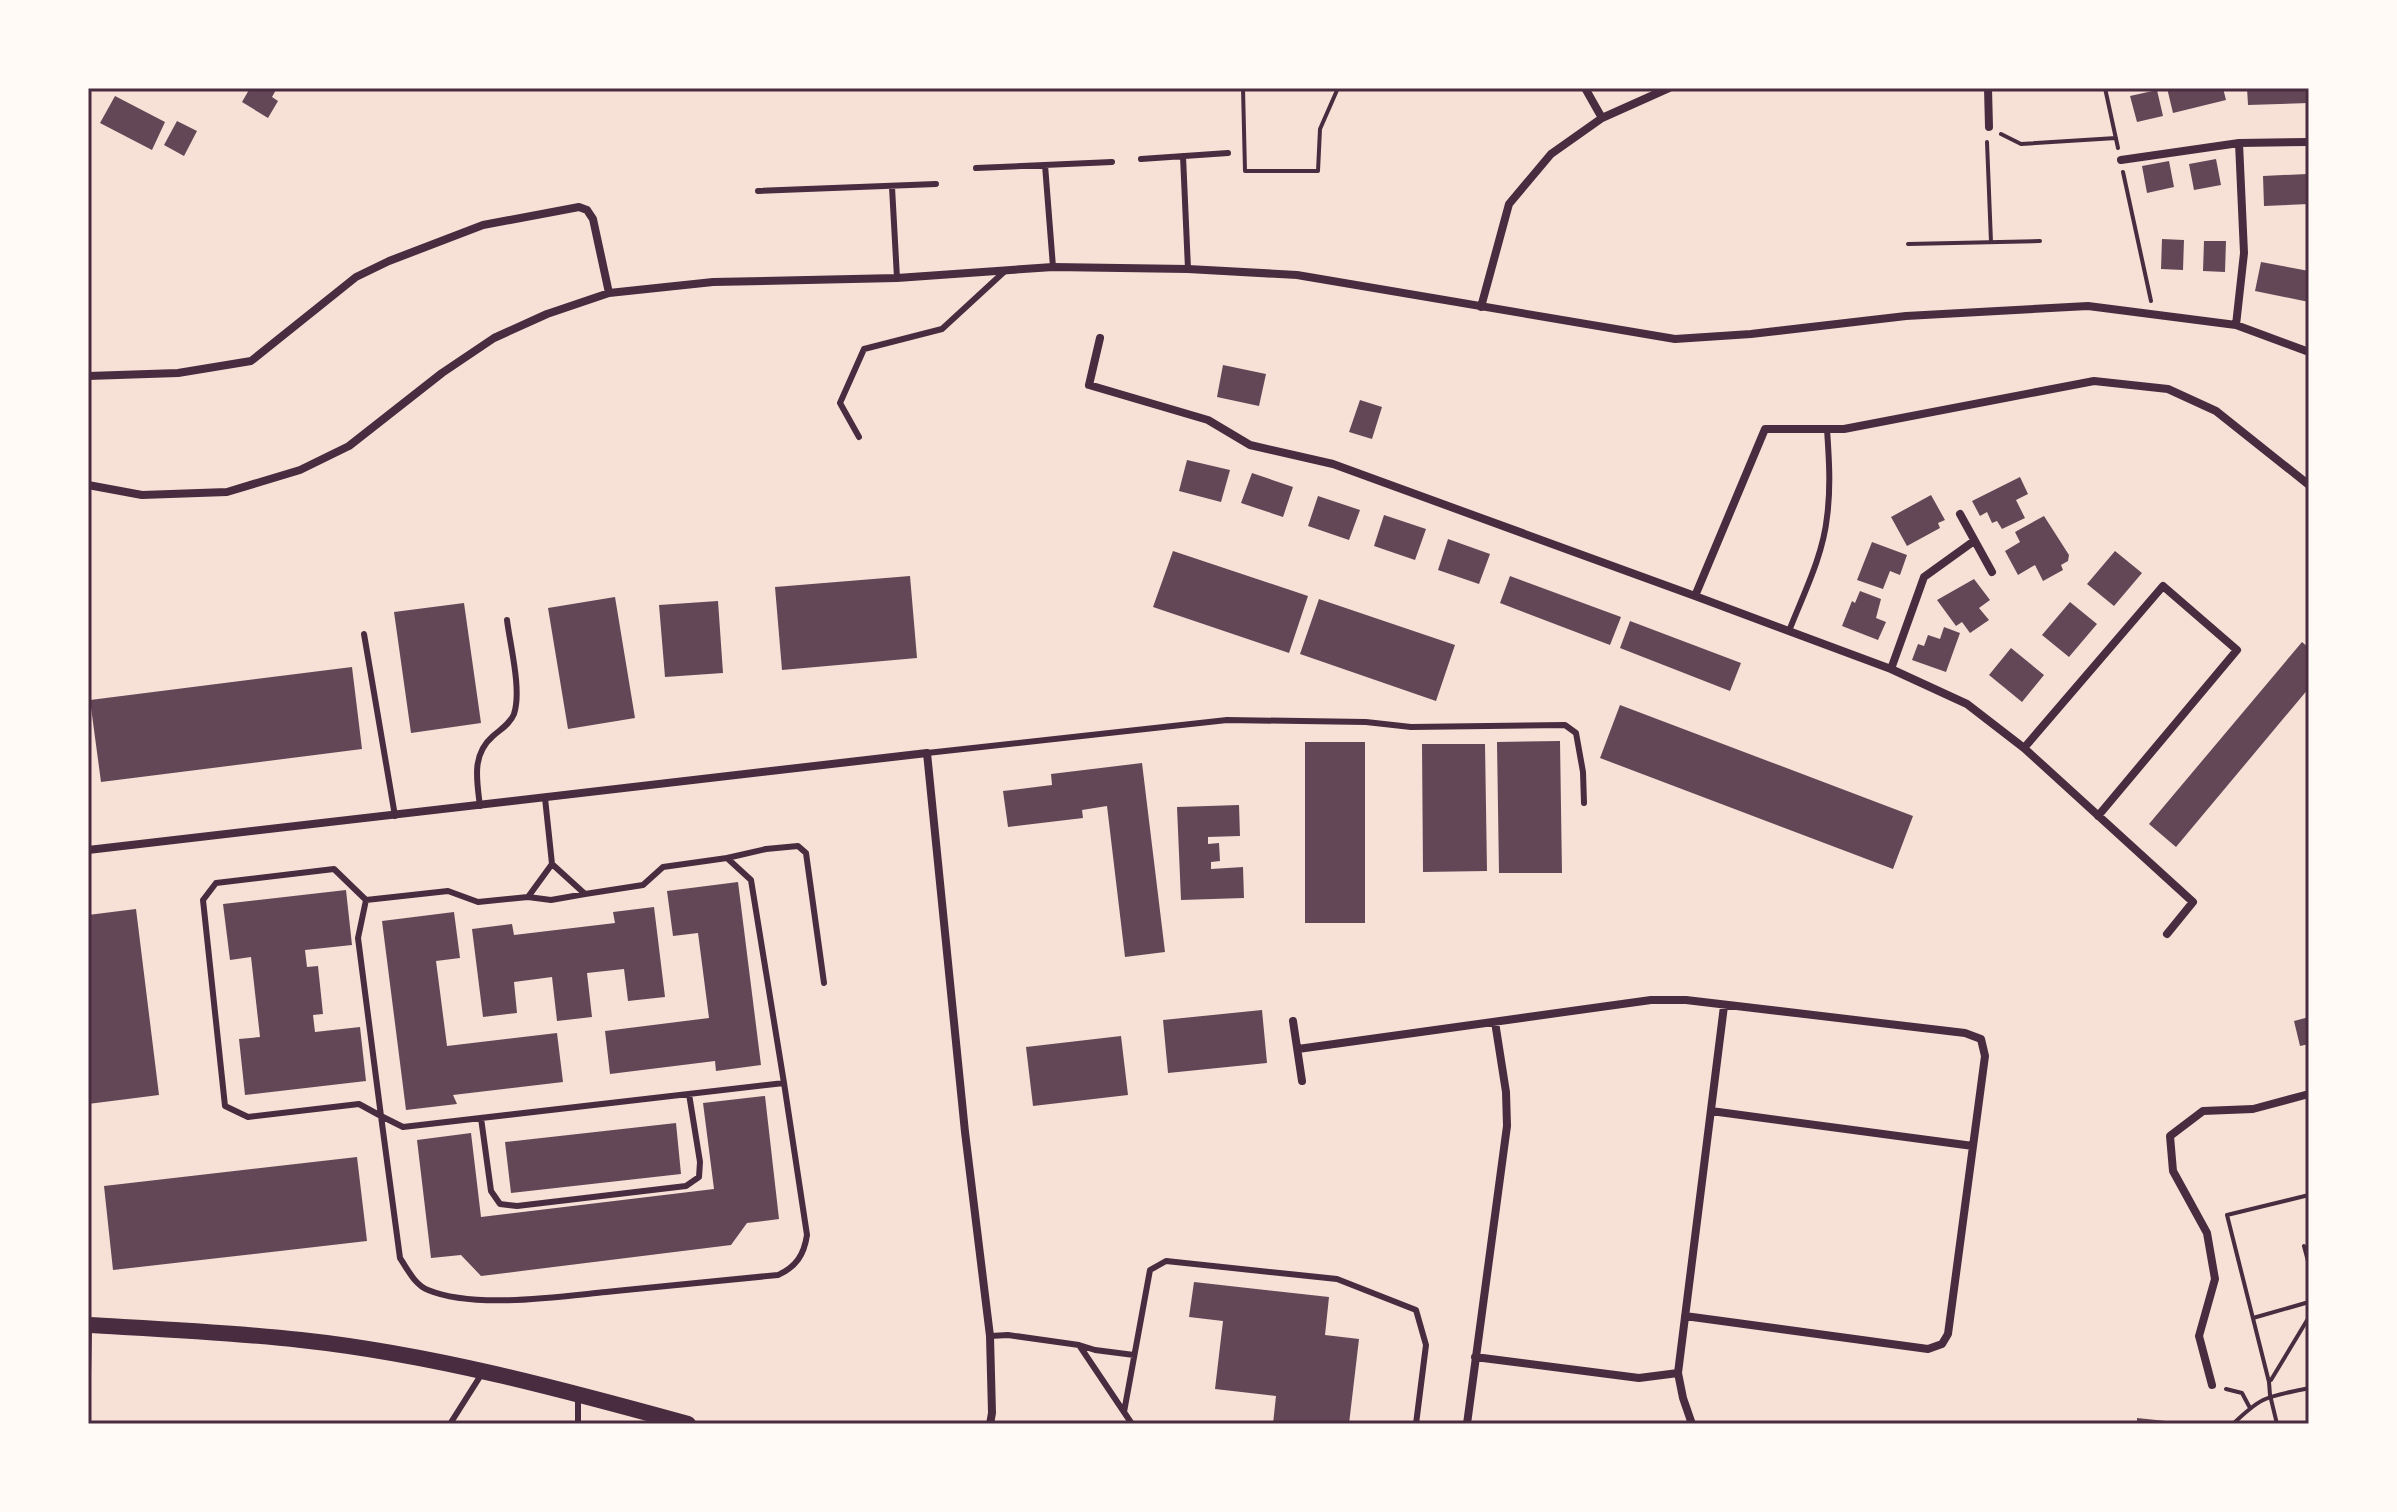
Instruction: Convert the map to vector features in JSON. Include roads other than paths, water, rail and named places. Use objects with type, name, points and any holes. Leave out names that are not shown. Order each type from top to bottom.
[{"type":"main road","points":[[88,1325],[302,1340],[483,1372],[658,1420],[688,1424]]},
{"type":"street","points":[[1585,88],[1602,118]]},
{"type":"street","points":[[1481,307],[1509,204],[1551,154],[1602,118],[1669,88]]},
{"type":"street","points":[[1988,88],[1989,127]]},
{"type":"street","points":[[2121,160],[2239,143],[2309,142]]},
{"type":"street","points":[[2236,325],[2244,253],[2239,143]]},
{"type":"street","points":[[88,376],[178,373],[251,361],[356,277],[389,261],[469,230],[579,207],[587,210],[593,219],[609,293]]},
{"type":"street","points":[[88,485],[142,495],[227,492],[300,470],[349,446],[442,373],[494,338],[547,314],[609,293],[713,282],[897,278],[1053,267],[1188,269],[1297,275],[1675,339],[1751,334],[1906,316],[2088,306],[2236,325],[2309,352]]},
{"type":"street","points":[[1100,338],[1089,385],[1208,420],[1250,445],[1333,464],[1891,669],[1967,704],[2024,748],[2193,902],[2167,934]]},
{"type":"street","points":[[1695,596],[1765,429],[1844,429],[2094,381],[2168,389],[2216,411],[2309,485]]},
{"type":"street","points":[[1960,514],[1992,572]]},
{"type":"street","points":[[1891,669],[1924,577],[1974,541]]},
{"type":"street","points":[[2024,748],[2163,586],[2237,650],[2098,816]]},
{"type":"street","points":[[88,850],[927,753],[965,1132],[990,1336],[990,1424]]},
{"type":"street","points":[[1298,1049],[1651,1000],[1686,1000],[1965,1033],[1981,1039],[1985,1056],[1948,1334],[1942,1344],[1928,1349],[1685,1316]]},
{"type":"street","points":[[1692,1424],[1678,1373],[1724,1006]]},
{"type":"street","points":[[1293,1021],[1302,1081]]},
{"type":"street","points":[[1467,1424],[1507,1126],[1506,1092],[1495,1022]]},
{"type":"street","points":[[2212,1385],[2199,1336],[2215,1279],[2207,1233],[2173,1171],[2170,1136],[2203,1111],[2253,1109],[2309,1094]]},
{"type":"street","points":[[1711,1111],[1973,1146]]},
{"type":"street","points":[[1475,1357],[1639,1378],[1678,1373]]},
{"type":"lane","points":[[1141,159],[1228,153]]},
{"type":"lane","points":[[1183,156],[1188,269]]},
{"type":"lane","points":[[976,168],[1112,162]]},
{"type":"lane","points":[[1045,165],[1053,267]]},
{"type":"lane","points":[[758,191],[936,184]]},
{"type":"lane","points":[[892,187],[897,278]]},
{"type":"lane","points":[[859,437],[840,403],[864,349],[942,329],[1006,270]]},
{"type":"lane","points":[[1789,631],[1816,560],[1827,520],[1830,470],[1827,429]]},
{"type":"lane","points":[[480,806],[477,761],[482,749],[514,714],[516,695],[507,620]]},
{"type":"lane","points":[[364,634],[395,816]]},
{"type":"lane","points":[[927,753],[1227,720],[1366,722],[1411,727],[1565,725],[1576,733],[1583,772],[1584,803]]},
{"type":"lane","points":[[545,798],[552,864],[585,894]]},
{"type":"lane","points":[[366,900],[448,891],[478,902],[528,897],[551,900],[643,885],[663,867],[798,846],[806,853],[824,983]]},
{"type":"lane","points":[[366,900],[358,938],[400,1258],[413,1279],[426,1290],[455,1297],[499,1299],[542,1298],[778,1275],[792,1268],[806,1246],[807,1235],[751,880],[727,858]]},
{"type":"lane","points":[[528,897],[552,864]]},
{"type":"lane","points":[[366,900],[334,869],[216,883],[203,900],[225,1106],[248,1117],[359,1104],[403,1127],[784,1083]]},
{"type":"lane","points":[[481,1118],[491,1191],[500,1204],[517,1206],[686,1186],[699,1177],[700,1162],[689,1094]]},
{"type":"lane","points":[[1124,1412],[1150,1270],[1166,1261],[1337,1279],[1416,1310],[1426,1345],[1416,1424]]},
{"type":"lane","points":[[88,1325],[88,1377]]},
{"type":"lane","points":[[990,1336],[1008,1335],[1134,1355]]},
{"type":"lane","points":[[1079,1345],[1132,1424]]},
{"type":"lane","points":[[450,1424],[483,1372]]},
{"type":"lane","points":[[578,1396],[578,1424]]}]
